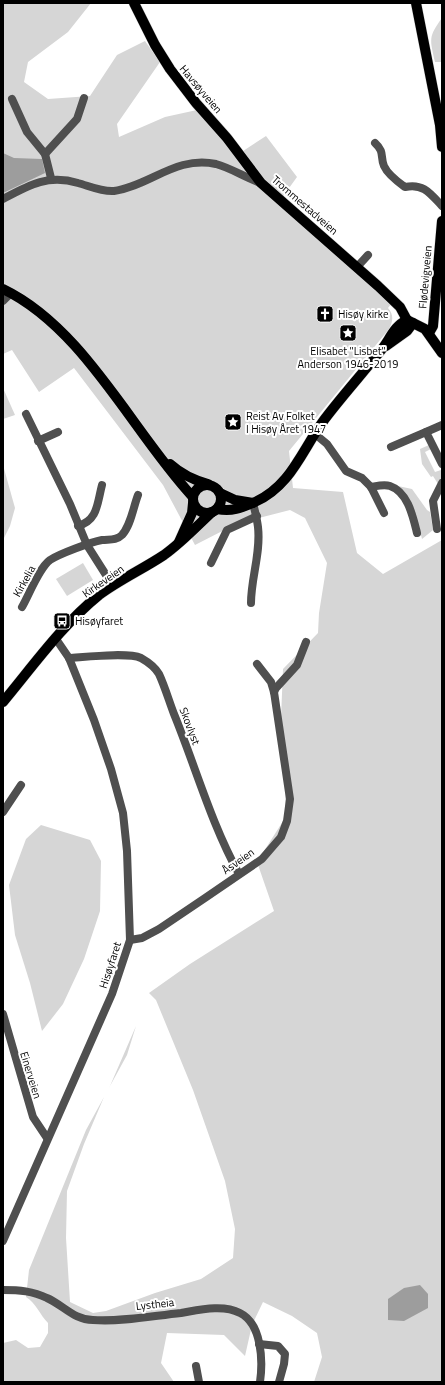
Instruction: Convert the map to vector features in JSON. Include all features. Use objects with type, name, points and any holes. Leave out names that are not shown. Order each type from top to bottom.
[{"type":"main road","name":"Havsøyveien","points":[[134,3],[155,45],[170,69],[261,183]]},
{"type":"main road","points":[[416,3],[442,147]]},
{"type":"main road","name":"Trommestadveien","points":[[261,183],[357,267],[400,307],[410,322]]},
{"type":"main road","name":"Flødevigveien","points":[[429,333],[433,326],[441,254],[442,221]]},
{"type":"main road","points":[[7,291],[48,318],[78,349],[193,500],[198,510],[207,513],[214,511],[237,510],[263,498],[282,483],[333,408],[383,348],[392,332],[401,323],[410,322],[424,329],[429,333],[442,353]]},
{"type":"main road","points":[[153,449],[179,472],[195,481],[215,487],[220,493],[235,500],[253,503]]},
{"type":"main road","points":[[193,500],[199,486],[208,484]]},
{"type":"main road","points":[[214,511],[221,502],[220,493]]},
{"type":"main road","name":"Kirkeveien","points":[[178,544],[192,514],[193,500]]},
{"type":"main road","name":"Kirkeveien","points":[[3,702],[56,639],[87,607],[113,586],[155,561],[188,537],[214,511]]},
{"type":"street","points":[[45,154],[77,119],[84,98]]},
{"type":"street","points":[[3,198],[33,184],[51,178],[45,154],[27,132],[12,99]]},
{"type":"street","points":[[375,143],[382,152],[383,164],[386,170],[397,181],[405,187],[414,185],[425,189],[442,206]]},
{"type":"street","name":"Trommestadveien","points":[[51,178],[113,191],[170,169],[194,163],[216,164],[248,179],[261,183]]},
{"type":"street","points":[[357,267],[368,255]]},
{"type":"street","points":[[3,301],[7,291]]},
{"type":"street","points":[[26,414],[70,504],[87,545],[113,586]]},
{"type":"street","points":[[391,447],[442,425]]},
{"type":"street","points":[[38,441],[58,432]]},
{"type":"street","points":[[426,432],[442,464]]},
{"type":"street","points":[[315,434],[327,444],[346,471],[362,478],[371,487],[384,513]]},
{"type":"street","points":[[437,529],[433,501],[442,484]]},
{"type":"street","points":[[78,526],[87,523],[93,518],[102,485]]},
{"type":"street","points":[[371,487],[390,486],[399,492],[412,511],[417,533]]},
{"type":"street","name":"Kirkelia","points":[[22,607],[45,566],[51,560],[87,545],[102,540],[115,539],[121,536],[127,527],[138,495]]},
{"type":"street","points":[[251,603],[251,586],[257,552],[258,528],[253,503]]},
{"type":"street","points":[[211,563],[227,530],[256,516]]},
{"type":"street","name":"Hisøyfaret","points":[[3,1241],[47,1138],[112,994],[130,940],[127,850],[123,813],[111,769],[94,720],[69,658],[56,639]]},
{"type":"street","points":[[274,692],[296,665],[306,642]]},
{"type":"street","name":"Skovlyst","points":[[69,658],[105,656],[139,657],[150,664],[158,673],[224,848],[239,874]]},
{"type":"street","name":"Åsveien","points":[[130,940],[142,938],[159,929],[262,859],[281,837],[287,821],[290,799],[274,692],[271,682],[257,664]]},
{"type":"street","points":[[3,812],[21,785]]},
{"type":"street","name":"Einerveien","points":[[3,1014],[33,1117],[47,1138]]},
{"type":"street","name":"Lystheia","points":[[3,1290],[34,1292],[49,1298],[70,1314],[92,1320],[146,1317],[208,1309],[234,1310],[246,1316],[253,1324],[259,1344],[261,1373],[260,1382]]},
{"type":"street","points":[[259,1344],[278,1346],[285,1354],[279,1382]]},
{"type":"street","points":[[196,1366],[199,1382]]},
{"type":"shaded area","points":[[3,3],[91,3],[68,32],[28,62],[24,82],[48,99],[90,96],[117,55],[145,41],[160,62],[117,124],[119,137],[165,117],[197,110],[237,155],[266,136],[297,177],[279,202],[308,231],[391,304],[388,308],[392,318],[389,329],[289,451],[293,488],[343,492],[357,553],[383,574],[442,540],[442,1382],[314,1382],[322,1357],[317,1333],[292,1316],[263,1302],[252,1325],[245,1356],[224,1335],[167,1333],[161,1363],[174,1382],[3,1382],[3,1343],[16,1340],[28,1348],[40,1347],[48,1333],[48,1323],[33,1302],[26,1297],[29,1270],[86,1130],[104,1097],[84,1144],[67,1191],[66,1238],[70,1302],[93,1313],[106,1311],[155,1293],[201,1279],[233,1258],[235,1229],[225,1181],[193,1090],[156,1000],[149,993],[190,964],[274,911],[257,862],[285,818],[286,768],[281,718],[283,669],[318,633],[319,613],[327,563],[305,518],[290,510],[236,524],[195,545],[163,485],[74,368],[39,392],[12,350],[3,354]]},
{"type":"shaded area","points":[[442,18],[442,62],[435,62],[431,38],[434,30]]},
{"type":"shaded area","points":[[3,153],[14,158],[42,159],[45,173],[3,193]]},
{"type":"shaded area","points":[[3,388],[15,415],[3,419]]},
{"type":"shaded area","points":[[429,445],[431,449],[425,452],[435,472],[441,470],[442,474],[438,484],[422,464],[420,449]]},
{"type":"shaded area","points":[[3,465],[15,508],[10,526],[3,540]]},
{"type":"shaded area","points":[[398,486],[412,489],[430,512],[433,530],[422,539],[416,516]]},
{"type":"shaded area","points":[[83,563],[93,580],[67,596],[56,579]]},
{"type":"shaded area","points":[[41,825],[90,840],[101,861],[100,911],[84,959],[63,1004],[42,1031],[30,983],[15,935],[9,885],[26,839]]},
{"type":"shaded area","points":[[136,1026],[127,1055],[104,1097],[110,1086]]},
{"type":"shaded area","points":[[420,1285],[428,1294],[428,1308],[404,1321],[388,1320],[388,1299],[404,1288]]},
{"type":"place","name":"Hisøy kirke","points":[[325,314]]},
{"type":"place","name":"Elisabet \"Lisbet\" Anderson 1946-2019","points":[[348,333]]},
{"type":"place","name":"Reist Av Folket I Hisøy Året 1947","points":[[233,422]]},
{"type":"place","name":"Hisøyfaret","points":[[62,621]]}]
